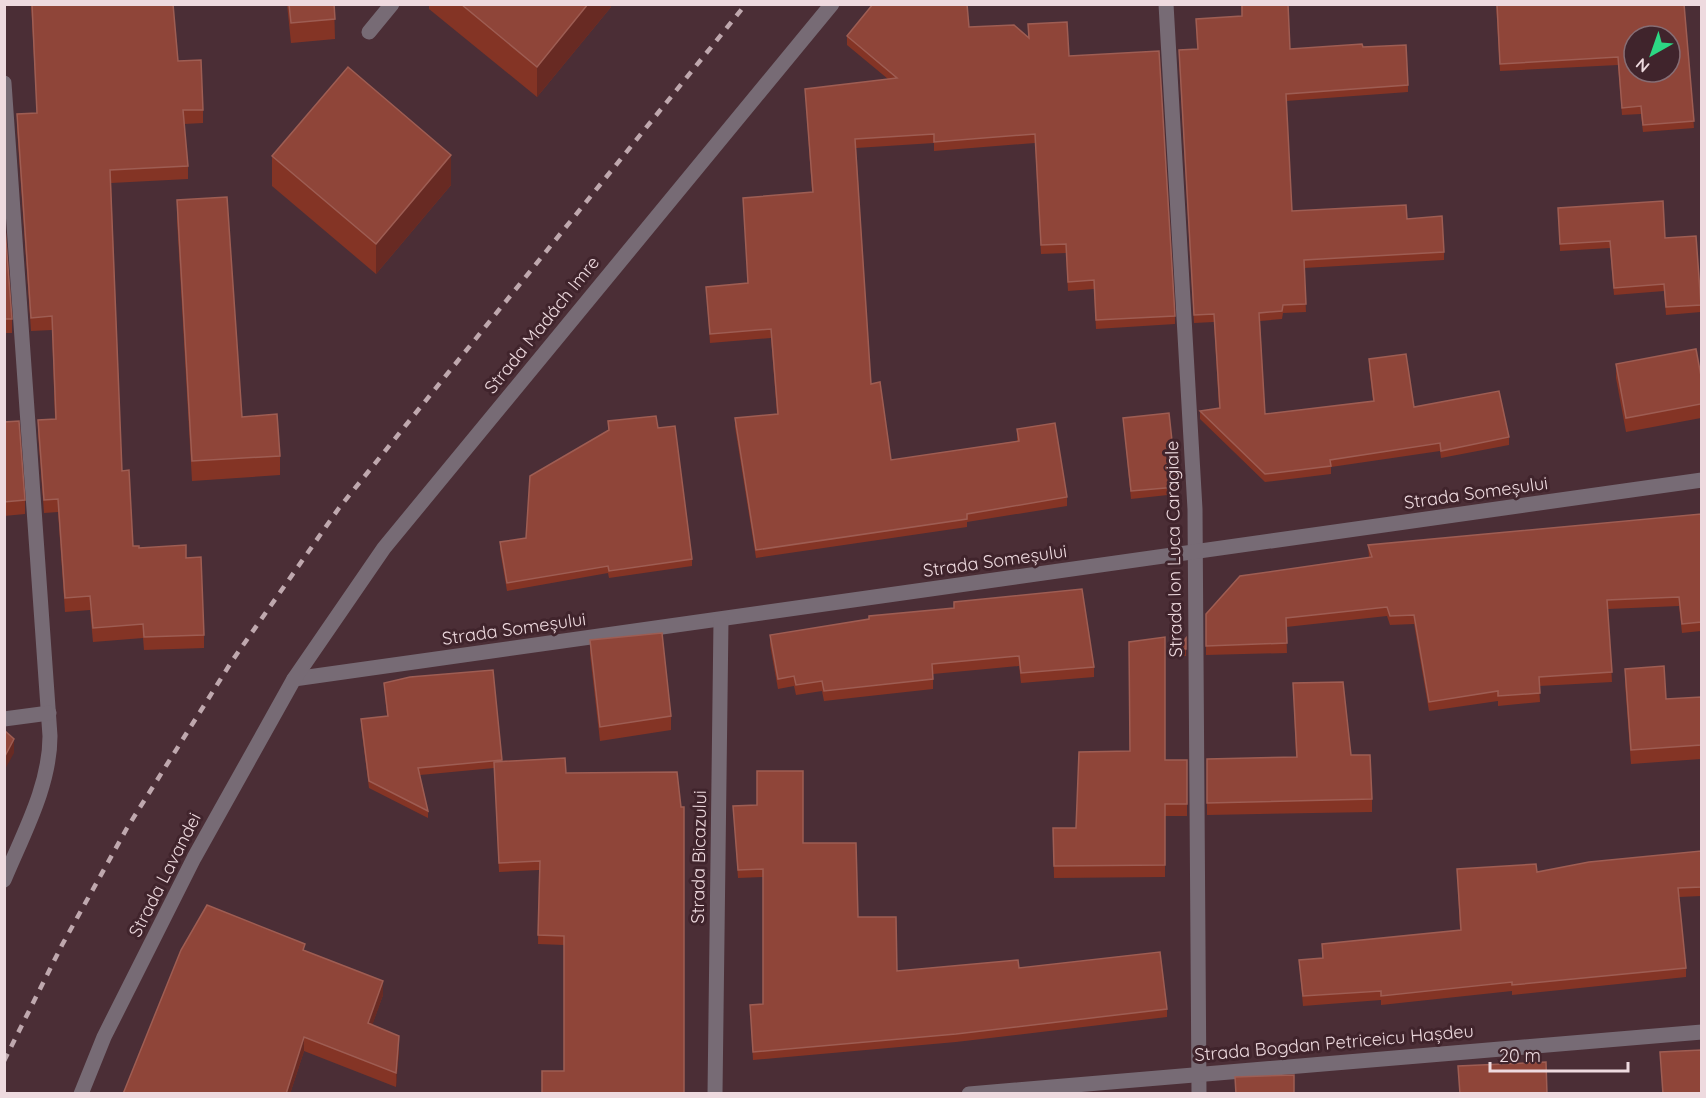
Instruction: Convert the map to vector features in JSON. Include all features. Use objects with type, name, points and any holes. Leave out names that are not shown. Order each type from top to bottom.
[{"type":"street","points":[[369,32],[392,4]]},
{"type":"street","name":"Strada Madách Imre","points":[[294,679],[384,548],[832,4]]},
{"type":"street","name":"Strada Ion Luca Caragiale","points":[[1166,4],[1194,497],[1199,1094]]},
{"type":"street","points":[[4,83],[49,713],[50,755],[38,799],[4,880]]},
{"type":"street","name":"Strada Someșului","points":[[294,679],[1701,480]]},
{"type":"street","name":"Strada Bicazului","points":[[715,1094],[721,620]]},
{"type":"street","name":"Strada Lavandei","points":[[81,1094],[104,1037],[194,858],[294,679]]},
{"type":"street","points":[[4,719],[49,713]]},
{"type":"street","name":"Strada Bogdan Petriceicu Hașdeu","points":[[969,1094],[1701,1032]]},
{"type":"building","points":[[32,4],[173,4],[178,61],[201,60],[203,110],[183,110],[188,166],[110,170],[122,471],[129,470],[133,546],[139,546],[139,548],[186,545],[186,558],[201,557],[204,635],[144,637],[143,624],[93,628],[90,596],[65,598],[58,499],[44,500],[38,420],[56,419],[52,316],[31,318],[17,114],[37,113]]},
{"type":"building","points":[[289,4],[334,4],[335,19],[291,23]]},
{"type":"building","points":[[461,4],[588,4],[537,67]]},
{"type":"building","points":[[873,4],[967,4],[969,27],[1014,25],[1029,38],[1028,24],[1067,22],[1069,56],[1159,51],[1175,316],[1096,320],[1094,280],[1068,282],[1066,244],[1041,245],[1035,134],[934,142],[934,134],[855,139],[871,384],[880,382],[891,460],[1019,441],[1017,429],[1055,423],[1067,497],[967,514],[967,519],[756,550],[735,418],[778,414],[771,329],[710,334],[706,287],[748,283],[743,198],[813,192],[805,89],[897,78],[847,36]]},
{"type":"building","points":[[1242,4],[1288,4],[1290,49],[1362,44],[1363,47],[1406,45],[1408,85],[1286,94],[1292,211],[1406,205],[1407,219],[1442,216],[1444,252],[1304,260],[1306,304],[1283,305],[1282,311],[1259,313],[1265,414],[1374,401],[1369,359],[1406,354],[1414,407],[1499,391],[1509,437],[1441,451],[1440,443],[1330,460],[1331,466],[1265,474],[1200,411],[1220,408],[1214,314],[1194,315],[1179,50],[1198,49],[1196,19],[1242,16]]},
{"type":"building","points":[[1497,4],[1684,4],[1694,121],[1643,125],[1641,106],[1622,108],[1618,57],[1500,64]]},
{"type":"building","points":[[348,67],[451,155],[376,244],[272,156]]},
{"type":"building","points":[[227,197],[242,417],[277,414],[280,456],[192,461],[177,200]]},
{"type":"building","points":[[1663,201],[1665,238],[1696,236],[1701,305],[1666,307],[1664,284],[1614,288],[1610,241],[1560,244],[1558,208]]},
{"type":"building","points":[[4,215],[12,319],[4,319]]},
{"type":"building","points":[[1696,349],[1701,376],[1701,404],[1626,418],[1616,364]]},
{"type":"building","points":[[1169,413],[1177,487],[1131,491],[1123,418]]},
{"type":"building","points":[[656,416],[658,428],[675,426],[692,559],[609,571],[608,566],[507,583],[500,542],[526,538],[530,476],[609,430],[608,421]]},
{"type":"building","points":[[19,421],[25,500],[4,502],[4,422]]},
{"type":"building","points":[[1701,514],[1701,622],[1682,624],[1679,597],[1607,600],[1612,672],[1539,677],[1540,693],[1498,696],[1498,691],[1429,702],[1414,615],[1390,616],[1387,607],[1286,618],[1287,643],[1206,646],[1206,614],[1240,576],[1372,557],[1368,545]]},
{"type":"building","points":[[1082,589],[1094,667],[1021,673],[1019,656],[932,664],[933,679],[824,691],[822,681],[796,685],[794,676],[778,679],[770,635],[869,619],[869,616],[954,608],[954,602]]},
{"type":"building","points":[[662,633],[671,716],[600,727],[590,640]]},
{"type":"building","points":[[1165,637],[1165,760],[1187,760],[1187,804],[1165,804],[1165,865],[1054,866],[1053,828],[1076,828],[1079,752],[1130,751],[1129,642]]},
{"type":"building","points":[[1186,638],[1186,649],[1176,649]]},
{"type":"building","points":[[1664,666],[1666,699],[1701,697],[1701,745],[1631,750],[1625,669]]},
{"type":"building","points":[[493,670],[502,760],[418,768],[428,811],[369,781],[361,719],[388,716],[384,683],[410,677]]},
{"type":"building","points":[[1343,682],[1351,755],[1370,755],[1372,799],[1207,803],[1207,759],[1297,757],[1293,683]]},
{"type":"building","points":[[4,730],[14,739],[4,758]]},
{"type":"building","points":[[565,758],[566,773],[677,772],[681,807],[684,807],[684,1094],[542,1094],[542,1071],[564,1071],[564,936],[538,935],[540,861],[499,863],[494,762]]},
{"type":"building","points":[[757,771],[803,771],[803,843],[856,843],[858,917],[896,917],[897,971],[1018,960],[1019,968],[1160,952],[1167,1009],[956,1034],[753,1052],[750,1005],[763,1004],[763,869],[738,870],[733,806],[757,805]]},
{"type":"building","points":[[1701,851],[1701,887],[1678,888],[1686,968],[1512,985],[1512,982],[1381,996],[1381,991],[1303,996],[1299,960],[1323,958],[1322,944],[1461,930],[1457,869],[1536,864],[1537,872],[1589,862]]},
{"type":"building","points":[[207,905],[305,944],[303,950],[383,981],[368,1023],[399,1036],[396,1073],[304,1037],[286,1094],[123,1094],[181,950]]},
{"type":"building","points":[[1701,1050],[1701,1094],[1663,1094],[1660,1052]]},
{"type":"building","points":[[1546,1062],[1547,1094],[1460,1094],[1458,1066]]},
{"type":"building","points":[[1294,1075],[1294,1094],[1236,1094],[1235,1077]]},
{"type":"railway","points":[[4,1061],[62,945],[127,828],[232,661],[339,508],[746,4]]}]
